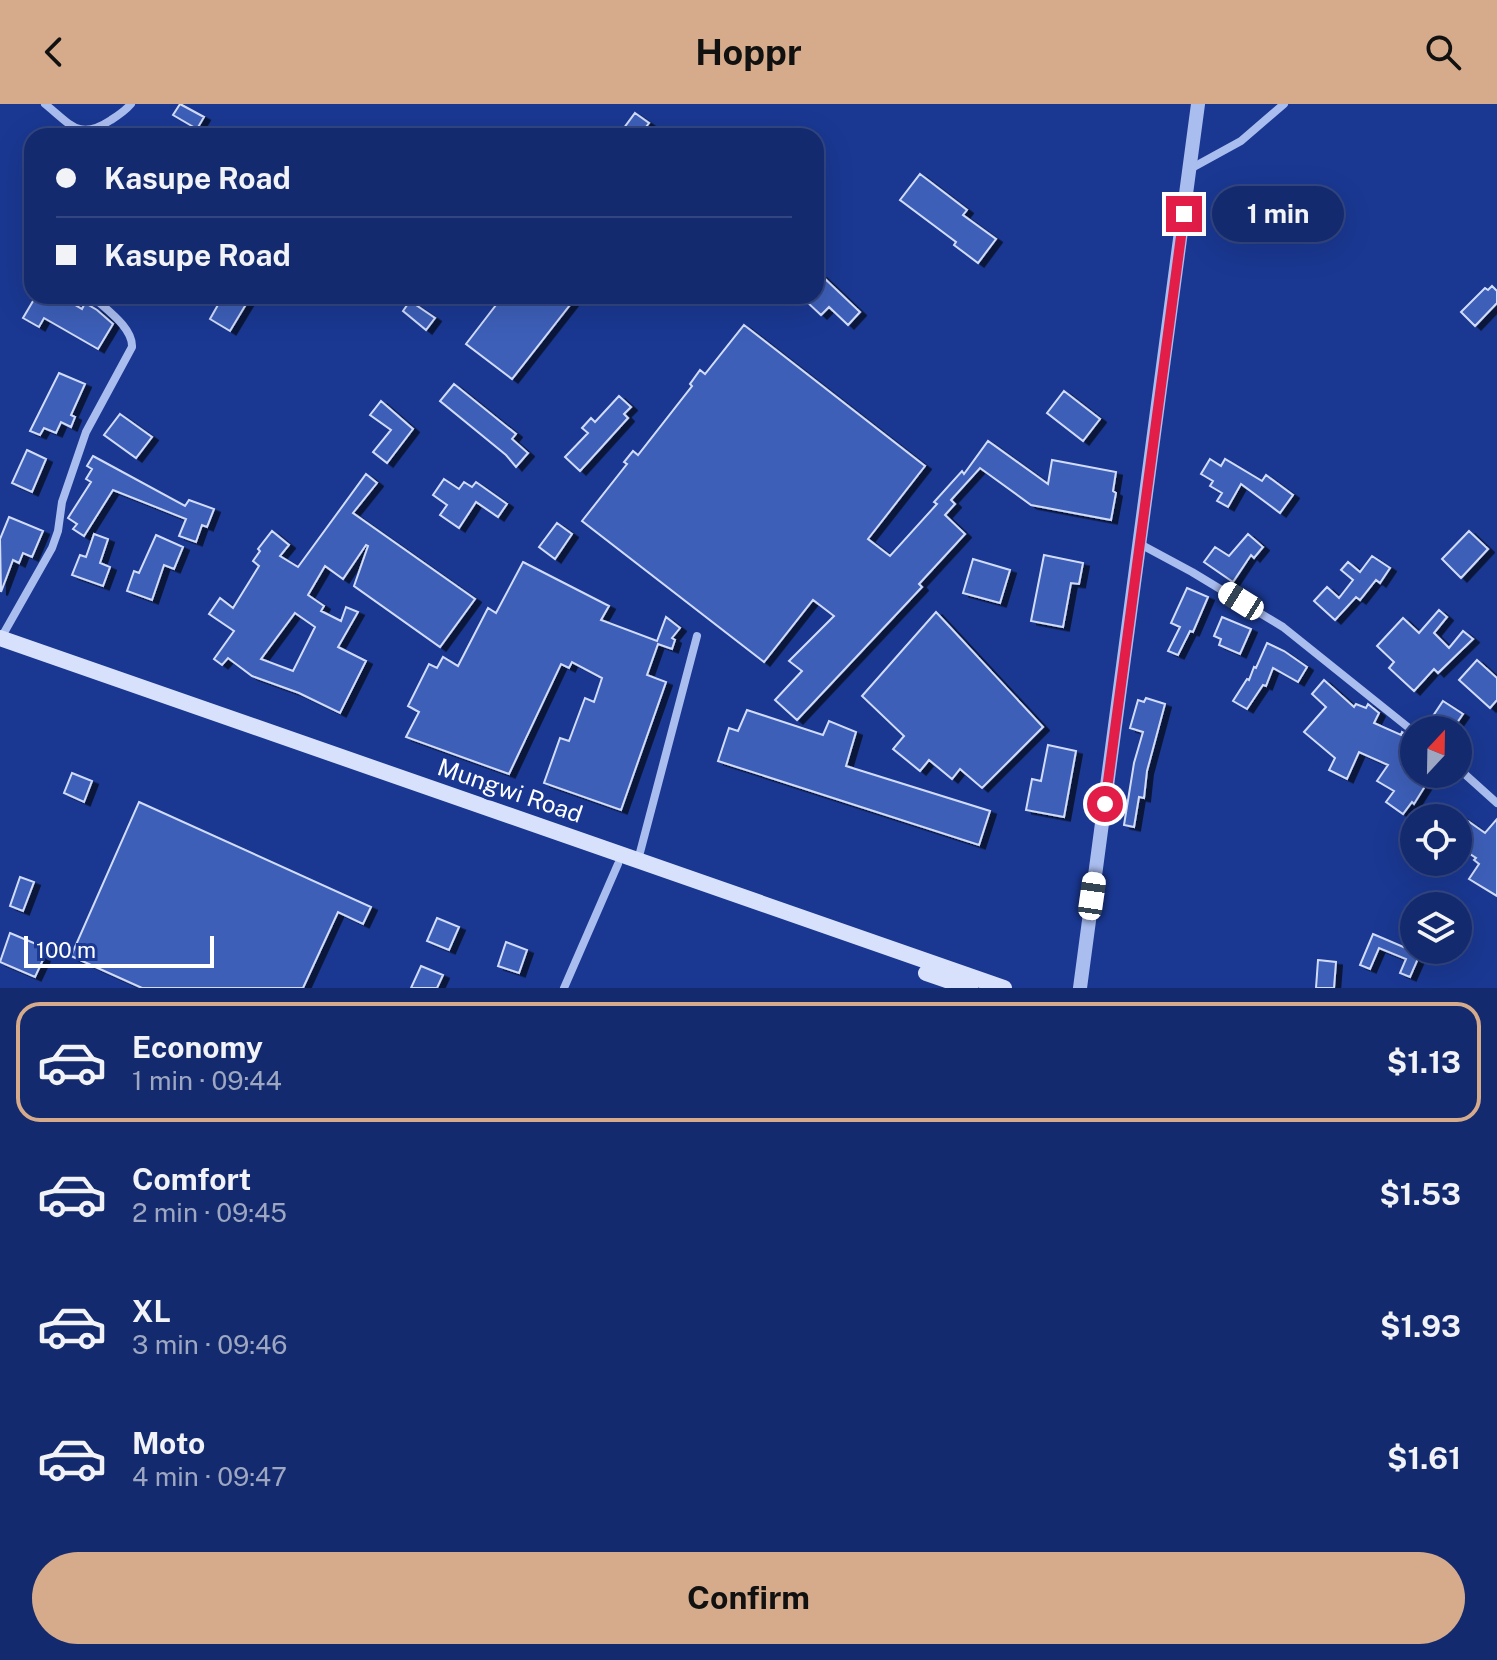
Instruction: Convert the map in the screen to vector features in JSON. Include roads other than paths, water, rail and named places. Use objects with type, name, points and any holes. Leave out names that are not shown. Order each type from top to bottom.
[{"type":"main road","name":"Mungwi Road","points":[[0,641],[1004,988]]},
{"type":"main road","name":"Mungwi Road","points":[[0,641],[970,988]]},
{"type":"street","points":[[45,104],[77,128]]},
{"type":"street","points":[[100,128],[131,104]]},
{"type":"street","points":[[1080,988],[1198,104]]},
{"type":"street","points":[[1189,170],[1241,141],[1284,104]]},
{"type":"street","points":[[0,641],[52,548],[62,502],[86,432],[132,347],[127,330],[100,304]]},
{"type":"street","points":[[1140,544],[1283,627],[1400,721]]},
{"type":"street","points":[[638,861],[697,636]]},
{"type":"street","points":[[1472,781],[1497,803]]},
{"type":"street","points":[[564,988],[618,864]]}]
